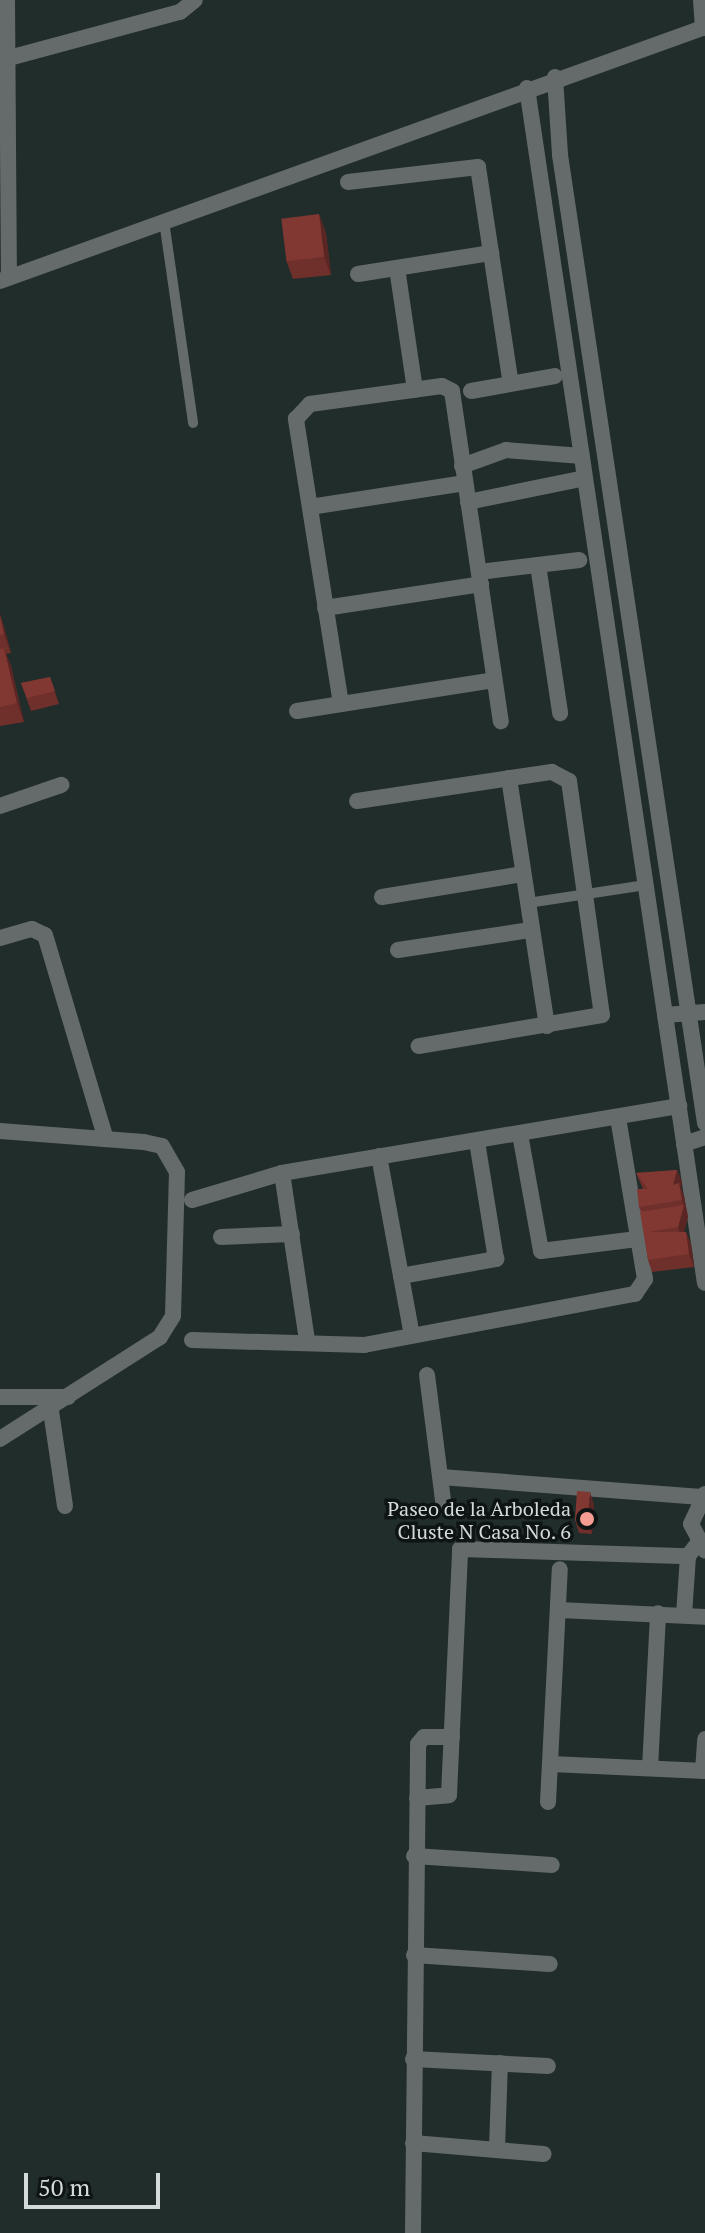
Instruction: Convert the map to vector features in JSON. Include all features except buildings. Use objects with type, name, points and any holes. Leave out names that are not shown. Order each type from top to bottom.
[{"type":"street","points":[[7,0],[9,58],[5,142],[5,279],[428,131],[555,77],[704,27],[701,0]]},
{"type":"street","points":[[9,58],[180,12],[195,0]]},
{"type":"street","points":[[555,77],[571,233],[698,1013],[705,1123]]},
{"type":"street","points":[[527,88],[705,1283]]},
{"type":"street","points":[[348,182],[476,165],[511,384]]},
{"type":"street","points":[[358,274],[491,253]]},
{"type":"street","points":[[397,268],[415,390]]},
{"type":"street","points":[[471,391],[555,376]]},
{"type":"street","points":[[341,704],[296,419],[301,409],[415,390],[452,391],[501,721]]},
{"type":"street","points":[[310,507],[464,475],[506,450],[582,456]]},
{"type":"street","points":[[468,502],[585,478]]},
{"type":"street","points":[[325,608],[538,565],[579,560]]},
{"type":"street","points":[[538,565],[560,713]]},
{"type":"street","points":[[297,711],[494,680]]},
{"type":"street","points":[[357,801],[509,778],[567,777],[588,893],[603,1012],[547,1026],[419,1046]]},
{"type":"street","points":[[509,778],[547,1026]]},
{"type":"street","points":[[0,806],[61,785]]},
{"type":"street","points":[[382,897],[523,874]]},
{"type":"street","points":[[0,938],[32,929],[45,935],[106,1139]]},
{"type":"street","points":[[398,950],[531,930]]},
{"type":"street","points":[[665,1015],[698,1013]]},
{"type":"street","points":[[192,1200],[282,1173],[679,1106]]},
{"type":"street","points":[[192,1340],[364,1345],[411,1331],[635,1294],[645,1279],[618,1117]]},
{"type":"street","points":[[0,1131],[162,1146],[177,1172],[173,1316],[160,1337],[51,1411],[0,1439]]},
{"type":"street","points":[[520,1134],[541,1251],[637,1239]]},
{"type":"street","points":[[684,1144],[705,1137]]},
{"type":"street","points":[[401,1276],[496,1259],[477,1142]]},
{"type":"street","points":[[379,1156],[411,1331]]},
{"type":"street","points":[[282,1173],[307,1341]]},
{"type":"street","points":[[221,1237],[292,1234]]},
{"type":"street","points":[[427,1375],[444,1507]]},
{"type":"street","points":[[0,1397],[68,1397]]},
{"type":"street","points":[[51,1411],[65,1506]]},
{"type":"street","points":[[441,1477],[703,1496],[691,1524],[697,1550],[684,1615]]},
{"type":"street","points":[[417,1798],[449,1795],[460,1549],[697,1550]]},
{"type":"street","points":[[548,1802],[560,1569]]},
{"type":"street","points":[[559,1610],[705,1617]]},
{"type":"street","points":[[650,1768],[658,1613]]},
{"type":"street","points":[[413,2233],[414,1856],[418,1738],[452,1737]]},
{"type":"street","points":[[551,1764],[704,1771],[705,1739]]},
{"type":"street","points":[[414,1856],[552,1865]]},
{"type":"street","points":[[414,1955],[550,1964]]},
{"type":"street","points":[[413,2059],[548,2066]]},
{"type":"street","points":[[497,2148],[500,2063]]},
{"type":"street","points":[[413,2143],[544,2154]]},
{"type":"lane","points":[[164,221],[193,423]]},
{"type":"lane","points":[[528,903],[646,885]]},
{"type":"place","name":"Paseo de la Arboleda Cluste N Casa No. 6","points":[[587,1519]]}]
